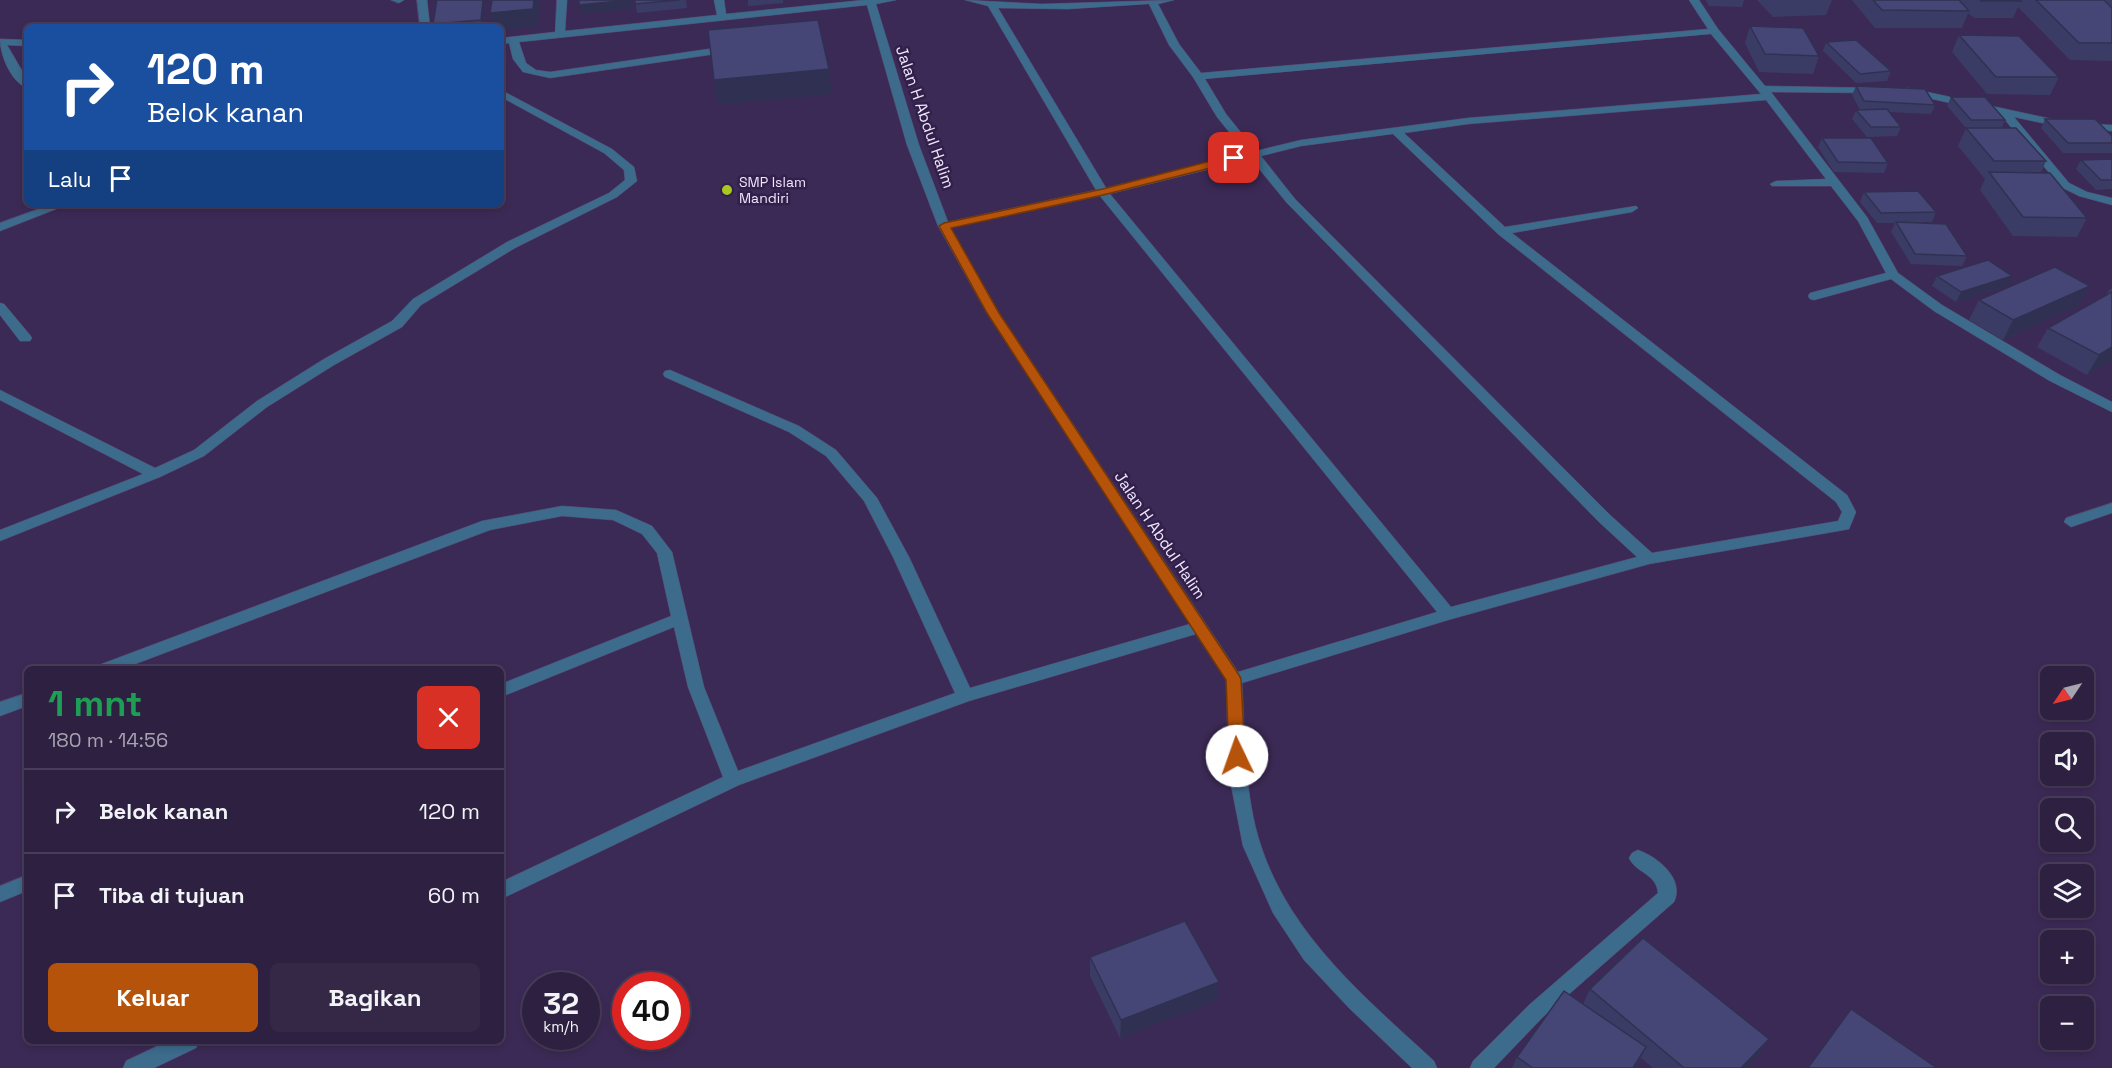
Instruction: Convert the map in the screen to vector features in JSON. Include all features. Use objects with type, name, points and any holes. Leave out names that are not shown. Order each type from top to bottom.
[{"type":"street","points":[[422,0],[425,24]]},
{"type":"street","points":[[560,35],[562,0]]},
{"type":"street","points":[[719,0],[722,19]]},
{"type":"street","points":[[504,42],[891,0]]},
{"type":"street","points":[[970,0],[990,3],[1169,0]]},
{"type":"street","points":[[1694,0],[1714,30],[1766,93],[1863,220],[1893,275],[1938,308],[2055,378],[2109,404]]},
{"type":"street","name":"Jalan H Abdul Halim","points":[[870,1],[913,145],[944,226],[993,313],[1234,679]]},
{"type":"street","points":[[1152,1],[1174,45],[1198,75],[1221,115],[1291,201],[1339,253],[1604,518],[1649,559]]},
{"type":"street","points":[[990,3],[1103,192],[1448,614]]},
{"type":"street","points":[[1198,75],[1714,30]]},
{"type":"street","points":[[514,40],[515,58],[522,66],[541,75],[560,75],[736,48]]},
{"type":"street","points":[[0,42],[24,43]]},
{"type":"street","points":[[0,42],[24,82]]},
{"type":"street","points":[[944,226],[1103,192],[1301,143],[1491,119],[1766,93],[1881,90]]},
{"type":"street","points":[[1892,90],[1939,95],[2004,112],[2073,126],[2112,128]]},
{"type":"street","points":[[0,536],[155,474],[200,453],[261,404],[397,324],[417,302],[511,245],[613,195],[632,181],[630,169],[608,151],[504,95]]},
{"type":"street","points":[[2004,112],[2065,185],[2083,194],[2112,202]]},
{"type":"street","points":[[1395,130],[1502,231],[1842,499],[1849,512],[1844,525],[1649,559],[1448,614],[1234,679],[1238,775],[1252,846],[1281,907],[1311,954],[1356,1002],[1427,1068]]},
{"type":"street","points":[[1776,184],[1833,182]]},
{"type":"street","points":[[0,228],[55,207]]},
{"type":"street","points":[[1502,231],[1632,208]]},
{"type":"street","points":[[1814,296],[1893,275]]},
{"type":"street","points":[[0,307],[25,338]]},
{"type":"street","points":[[670,374],[794,429],[831,453],[870,498],[901,557],[965,696]]},
{"type":"street","points":[[0,394],[155,474]]},
{"type":"street","points":[[2071,522],[2112,508]]},
{"type":"street","points":[[113,666],[487,525],[562,511],[616,515],[647,530],[663,552],[696,687],[733,780]]},
{"type":"street","points":[[504,690],[679,620]]},
{"type":"street","points":[[504,890],[733,780],[965,696],[1200,627]]},
{"type":"street","points":[[0,709],[24,700]]},
{"type":"street","points":[[1480,1068],[1536,1011],[1666,896],[1668,887],[1666,880],[1638,858]]},
{"type":"street","points":[[0,894],[24,884]]},
{"type":"street","points":[[133,1068],[183,1044]]},
{"type":"building","points":[[437,0],[483,0],[481,20],[433,24]]},
{"type":"building","points":[[492,0],[534,0],[533,9],[490,13]]},
{"type":"building","points":[[579,0],[630,0],[579,5]]},
{"type":"building","points":[[635,0],[679,0],[635,4]]},
{"type":"building","points":[[1873,0],[1959,0],[1969,11],[1882,10]]},
{"type":"building","points":[[2020,0],[2021,1],[1981,1]]},
{"type":"building","points":[[2036,0],[2104,0],[2112,8],[2112,43],[2079,43]]},
{"type":"building","points":[[818,20],[829,69],[714,80],[708,30]]},
{"type":"building","points":[[1750,26],[1803,28],[1819,56],[1765,54]]},
{"type":"building","points":[[1959,35],[2019,36],[2059,77],[1996,77]]},
{"type":"building","points":[[1856,40],[1891,71],[1860,74],[1826,42]]},
{"type":"building","points":[[1856,86],[1925,89],[1935,105],[1864,101]]},
{"type":"building","points":[[1951,97],[1985,97],[2005,120],[1971,120]]},
{"type":"building","points":[[1887,109],[1901,127],[1871,127],[1856,110]]},
{"type":"building","points":[[2045,119],[2095,119],[2112,136],[2112,143],[2068,143]]},
{"type":"building","points":[[1966,128],[2016,128],[2046,161],[1994,161]]},
{"type":"building","points":[[1822,138],[1871,138],[1888,163],[1838,162]]},
{"type":"building","points":[[2112,159],[2112,180],[2101,180],[2081,160]]},
{"type":"building","points":[[1989,172],[2050,173],[2087,218],[2023,217]]},
{"type":"building","points":[[1918,191],[1936,212],[1881,213],[1864,192]]},
{"type":"building","points":[[1896,222],[1946,224],[1967,256],[1915,254]]},
{"type":"building","points":[[1988,260],[2012,276],[1961,292],[1937,276]]},
{"type":"building","points":[[2055,267],[2090,286],[2013,320],[1979,300]]},
{"type":"building","points":[[2112,292],[2112,347],[2099,355],[2048,328]]},
{"type":"building","points":[[1185,921],[1219,982],[1121,1020],[1090,957]]},
{"type":"building","points":[[1643,938],[1769,1039],[1741,1068],[1684,1068],[1590,989]]},
{"type":"building","points":[[1564,991],[1646,1047],[1633,1068],[1533,1068],[1517,1057]]},
{"type":"building","points":[[1851,1009],[1937,1068],[1808,1068]]},
{"type":"place","name":"SMP Islam Mandiri","points":[[727,190]]},
{"type":"route","points":[[1234,158],[1103,192],[944,226],[993,313],[1057,413],[1234,679],[1237,756]]}]
